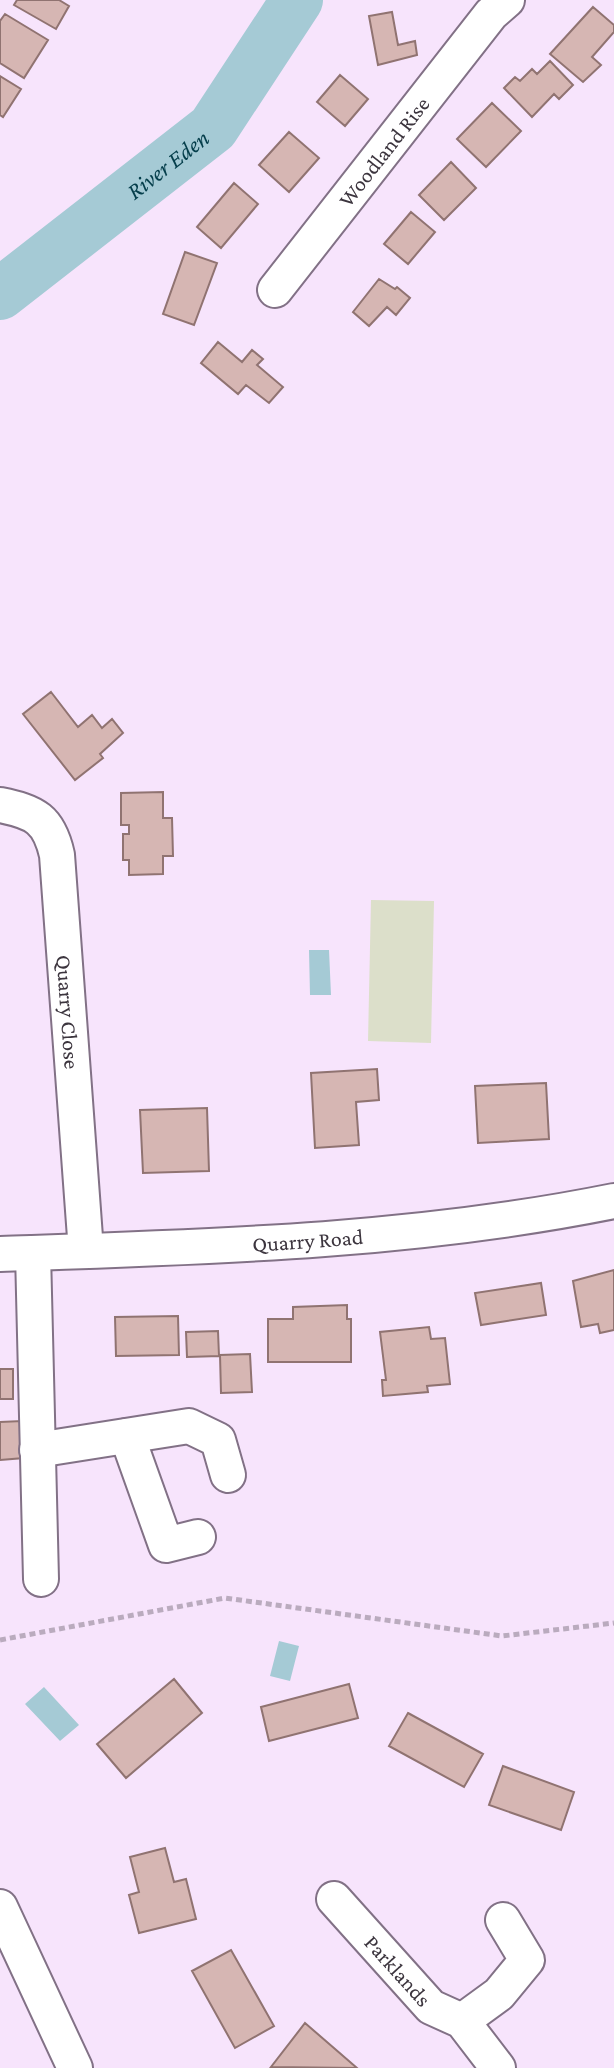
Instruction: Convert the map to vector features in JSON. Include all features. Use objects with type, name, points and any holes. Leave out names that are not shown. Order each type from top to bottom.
[{"type":"street","name":"Woodland Rise","points":[[275,290],[488,5]]},
{"type":"street","name":"Quarry Close","points":[[0,805],[36,815],[52,833],[57,855],[86,1251]]},
{"type":"street","name":"Quarry Road","points":[[17,1254],[271,1245],[393,1235],[542,1216],[614,1201]]},
{"type":"street","points":[[17,1254],[37,1450],[41,1579]]},
{"type":"street","points":[[37,1450],[189,1426],[218,1440],[228,1475]]},
{"type":"street","points":[[127,1436],[166,1545],[198,1537]]},
{"type":"street","name":"Parklands","points":[[334,1899],[431,2007],[462,2021],[498,2068]]},
{"type":"street","points":[[0,1907],[75,2068]]},
{"type":"street","points":[[462,2021],[539,1962],[503,1920]]},
{"type":"path","points":[[0,1640],[225,1598],[502,1636],[614,1623]]},
{"type":"shaded area","points":[[371,900],[434,901],[431,1043],[368,1041]]},
{"type":"shaded area","points":[[309,950],[329,950],[331,995],[310,995]]},
{"type":"shaded area","points":[[279,1641],[299,1646],[290,1681],[270,1676]]},
{"type":"shaded area","points":[[44,1687],[79,1725],[60,1741],[25,1704]]},
{"type":"building","points":[[17,0],[59,0],[69,6],[56,29],[14,5]]},
{"type":"building","points":[[593,7],[614,25],[614,32],[592,57],[601,65],[583,82],[550,54]]},
{"type":"building","points":[[392,12],[398,45],[415,41],[417,55],[378,65],[369,16]]},
{"type":"building","points":[[5,14],[48,40],[24,78],[0,63],[0,21]]},
{"type":"building","points":[[550,61],[573,85],[559,99],[554,94],[532,117],[504,88],[515,77],[520,81],[532,69],[537,74]]},
{"type":"building","points":[[340,75],[368,99],[345,126],[317,102]]},
{"type":"building","points":[[0,76],[21,89],[3,117],[0,115]]},
{"type":"building","points":[[492,103],[521,131],[486,167],[457,139]]},
{"type":"building","points":[[289,132],[319,158],[289,192],[259,165]]},
{"type":"building","points":[[451,162],[476,188],[444,220],[419,195]]},
{"type":"building","points":[[234,183],[258,204],[221,248],[197,227]]},
{"type":"building","points":[[411,212],[435,232],[408,264],[384,244]]},
{"type":"building","points":[[185,252],[217,263],[194,325],[163,314]]},
{"type":"building","points":[[379,279],[395,289],[397,287],[410,298],[396,315],[387,307],[369,326],[353,312]]},
{"type":"building","points":[[218,342],[242,362],[252,350],[263,359],[257,365],[283,387],[269,403],[246,385],[238,394],[201,363]]},
{"type":"building","points":[[51,692],[78,727],[92,715],[102,728],[112,719],[123,733],[100,754],[103,758],[75,780],[23,714]]},
{"type":"building","points":[[163,792],[163,818],[172,818],[173,856],[163,856],[163,874],[129,875],[129,860],[123,860],[123,834],[129,834],[129,825],[121,825],[121,793]]},
{"type":"building","points":[[377,1069],[379,1100],[356,1102],[359,1145],[315,1148],[311,1073]]},
{"type":"building","points":[[546,1083],[549,1139],[478,1143],[475,1086]]},
{"type":"building","points":[[207,1108],[209,1171],[143,1173],[140,1110]]},
{"type":"building","points":[[614,1270],[614,1330],[600,1333],[598,1324],[581,1327],[573,1281]]},
{"type":"building","points":[[541,1283],[546,1315],[481,1325],[475,1293]]},
{"type":"building","points":[[347,1305],[347,1319],[351,1319],[351,1362],[268,1362],[268,1319],[293,1319],[293,1307]]},
{"type":"building","points":[[178,1316],[179,1355],[116,1356],[115,1317]]},
{"type":"building","points":[[429,1327],[431,1339],[445,1338],[450,1384],[427,1386],[428,1392],[383,1396],[382,1380],[386,1380],[380,1332]]},
{"type":"building","points":[[218,1331],[219,1356],[187,1357],[186,1332]]},
{"type":"building","points":[[250,1354],[252,1392],[221,1393],[220,1355]]},
{"type":"building","points":[[0,1369],[13,1369],[13,1399],[0,1399]]},
{"type":"building","points":[[22,1421],[24,1458],[0,1460],[0,1422]]},
{"type":"building","points":[[174,1679],[202,1713],[126,1778],[97,1744]]},
{"type":"building","points":[[349,1684],[358,1718],[269,1741],[261,1707]]},
{"type":"building","points":[[408,1713],[483,1754],[464,1787],[389,1746]]},
{"type":"building","points":[[503,1766],[574,1792],[561,1830],[489,1805]]},
{"type":"building","points":[[165,1848],[174,1882],[186,1879],[196,1919],[139,1933],[129,1895],[139,1892],[130,1857]]},
{"type":"building","points":[[231,1950],[274,2026],[235,2048],[192,1971]]},
{"type":"building","points":[[305,2023],[357,2068],[271,2067]]},
{"type":"waterway","name":"River Eden","points":[[0,294],[213,128],[297,0]]}]
